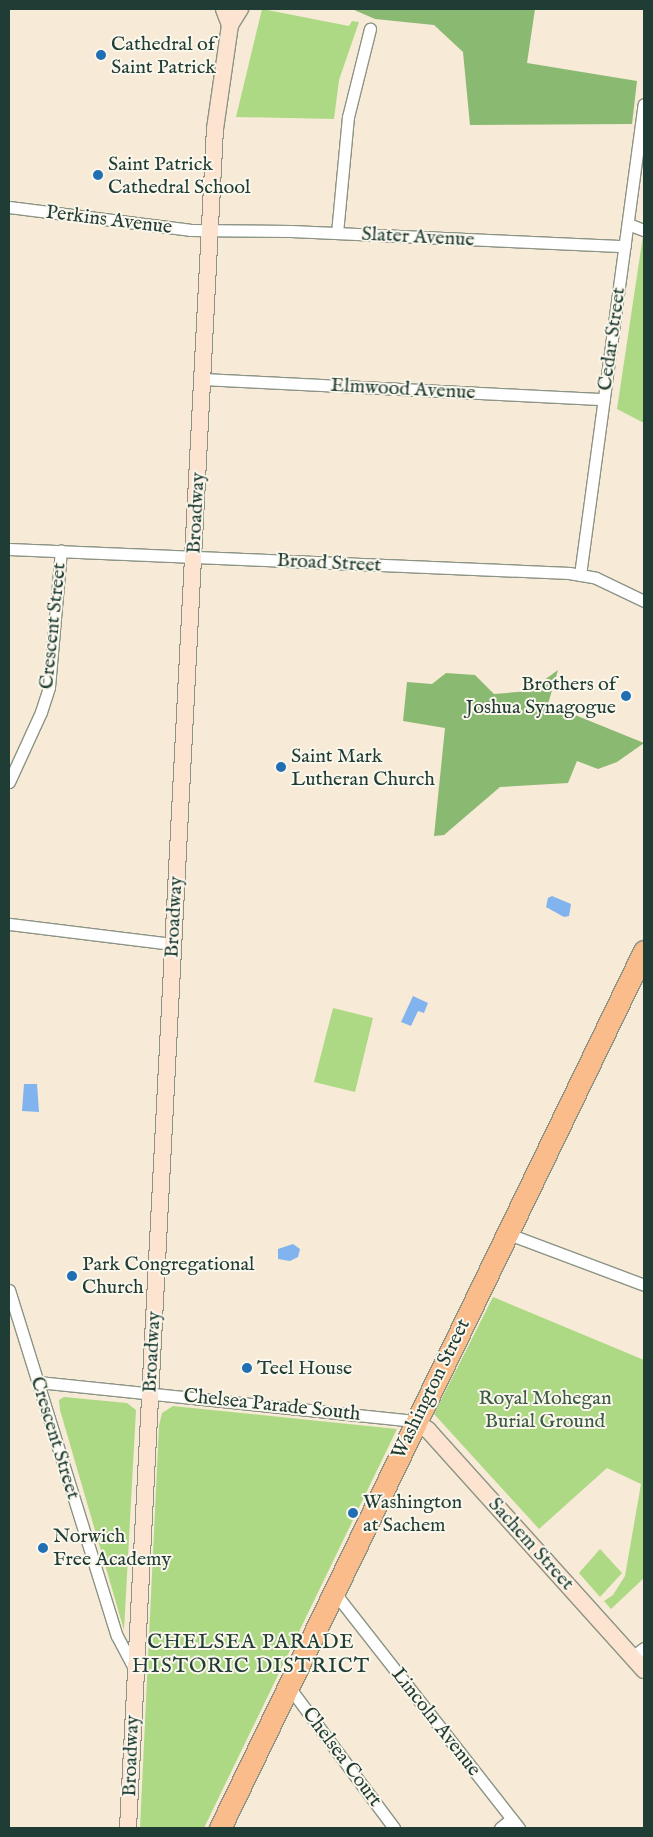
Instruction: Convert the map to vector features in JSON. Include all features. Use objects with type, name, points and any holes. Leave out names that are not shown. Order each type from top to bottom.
[{"type":"highway","name":"Washington Street","points":[[220,1828],[644,951]]},
{"type":"main road","name":"Broadway","points":[[128,1828],[215,129],[230,25],[224,9]]},
{"type":"main road","points":[[230,25],[240,9]]},
{"type":"main road","name":"Sachem Street","points":[[416,1421],[428,1430],[638,1652],[644,1670]]},
{"type":"street","points":[[337,233],[348,117],[370,30]]},
{"type":"street","name":"Cedar Street","points":[[580,574],[644,104]]},
{"type":"street","name":"Perkins Avenue","points":[[9,207],[149,226],[210,230]]},
{"type":"street","points":[[628,224],[644,230]]},
{"type":"street","name":"Slater Avenue","points":[[210,230],[337,233],[625,246]]},
{"type":"street","name":"Elmwood Avenue","points":[[202,380],[604,399]]},
{"type":"street","name":"Broad Street","points":[[9,549],[580,574],[596,578],[644,601]]},
{"type":"street","name":"Crescent Street","points":[[9,782],[41,712],[49,687],[61,551]]},
{"type":"street","points":[[9,924],[173,944]]},
{"type":"street","points":[[506,1233],[644,1285]]},
{"type":"street","name":"Crescent Street","points":[[9,1290],[117,1636],[135,1670]]},
{"type":"street","name":"Chelsea Parade South","points":[[38,1382],[416,1421]]},
{"type":"street","name":"Lincoln Avenue","points":[[334,1592],[515,1824]]},
{"type":"street","name":"Chelsea Court","points":[[289,1687],[394,1828]]},
{"type":"street","points":[[500,1828],[515,1824]]},
{"type":"green space","points":[[262,9],[349,26],[352,21],[359,22],[339,80],[334,119],[236,117]]},
{"type":"green space","points":[[352,9],[535,9],[527,63],[637,81],[632,124],[470,125],[463,52],[434,25],[375,19]]},
{"type":"green space","points":[[644,229],[644,423],[617,409]]},
{"type":"green space","points":[[558,670],[548,704],[644,743],[617,762],[598,769],[577,761],[568,783],[500,787],[444,835],[434,836],[445,728],[403,721],[407,682],[432,684],[446,673],[475,675],[494,694],[529,691]]},
{"type":"green space","points":[[333,1008],[373,1018],[355,1092],[314,1082]]},
{"type":"green space","name":"Royal Mohegan Burial Ground","points":[[493,1297],[644,1360],[644,1578],[611,1609],[604,1601],[613,1595],[625,1576],[641,1484],[607,1468],[539,1529],[434,1414]]},
{"type":"green space","points":[[64,1397],[127,1403],[136,1410],[124,1630],[60,1410],[59,1400]]},
{"type":"green space","points":[[173,1406],[397,1429],[204,1828],[140,1828],[159,1426],[162,1413]]},
{"type":"green space","points":[[600,1549],[622,1573],[600,1597],[579,1573]]},
{"type":"water","points":[[552,896],[571,904],[569,916],[564,917],[546,907],[548,898]]},
{"type":"water","points":[[413,996],[428,1003],[424,1013],[418,1011],[411,1026],[401,1022]]},
{"type":"water","points":[[24,1084],[37,1084],[39,1112],[22,1111]]},
{"type":"water","points":[[293,1244],[300,1249],[298,1257],[290,1261],[278,1259],[278,1249]]},
{"type":"place","name":"Cathedral of Saint Patrick","points":[[101,55]]},
{"type":"place","name":"Saint Patrick Cathedral School","points":[[98,175]]},
{"type":"place","name":"Brothers of Joshua Synagogue","points":[[626,696]]},
{"type":"place","name":"Saint Mark Lutheran Church","points":[[281,767]]},
{"type":"place","name":"Park Congregational Church","points":[[72,1276]]},
{"type":"place","name":"Teel House","points":[[247,1368]]},
{"type":"place","name":"Washington at Sachem","points":[[353,1513]]},
{"type":"place","name":"Norwich Free Academy","points":[[43,1548]]},
{"type":"district","name":"CHELSEA PARADE HISTORIC DISTRICT","points":[[251,1655]]}]
